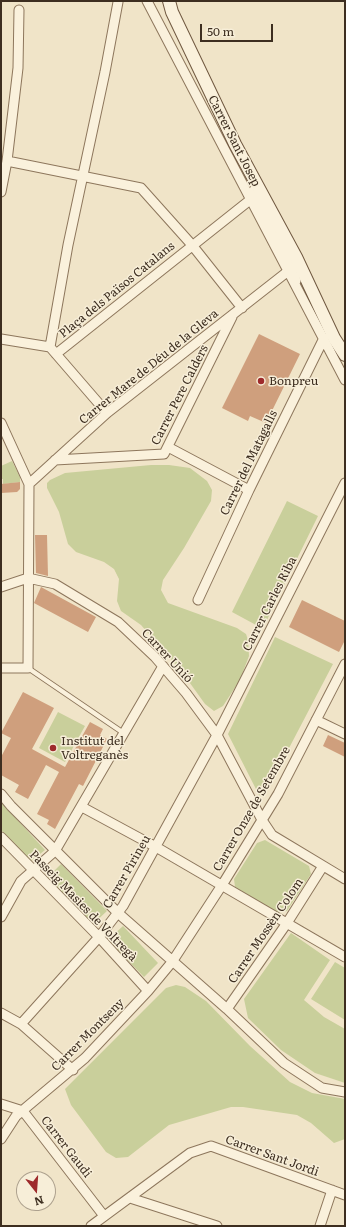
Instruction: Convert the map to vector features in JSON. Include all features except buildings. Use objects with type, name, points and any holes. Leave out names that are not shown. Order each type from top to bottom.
[{"type":"street","name":"Plaça dels Països Catalans","points":[[53,351],[68,245],[118,1]]},
{"type":"street","name":"Carrer Sant Josep","points":[[147,1],[287,272],[324,338],[345,380]]},
{"type":"street","points":[[161,1],[170,7],[252,178],[296,257],[334,338],[345,355]]},
{"type":"street","points":[[1,192],[7,161],[18,68],[19,10]]},
{"type":"street","points":[[7,161],[141,188],[192,245],[242,308]]},
{"type":"street","name":"Carrer Sant Josep","points":[[252,178],[254,191],[292,267],[298,292]]},
{"type":"street","name":"Plaça dels Països Catalans","points":[[53,351],[250,200]]},
{"type":"street","name":"Carrer Mare de Déu de la Gleva","points":[[29,484],[107,413],[287,272]]},
{"type":"street","name":"Carrer Pere Calders","points":[[55,460],[164,454],[234,314]]},
{"type":"street","name":"Carrer del Matagalls","points":[[198,600],[249,490],[324,338]]},
{"type":"street","points":[[1,339],[53,351],[107,413]]},
{"type":"street","points":[[1,423],[29,484],[28,668],[1,668]]},
{"type":"street","points":[[168,447],[249,490]]},
{"type":"street","name":"Carrer Carles Riba","points":[[216,735],[345,483]]},
{"type":"street","points":[[1,587],[28,578]]},
{"type":"street","name":"Carrer Unió","points":[[28,578],[55,584],[118,622],[163,666],[186,693],[216,735],[262,820],[272,835],[345,879]]},
{"type":"street","name":"Carrer Onze de Setembre","points":[[172,962],[278,794],[345,664]]},
{"type":"street","points":[[1,917],[21,881],[55,851],[82,808],[163,666]]},
{"type":"street","points":[[316,720],[345,734]]},
{"type":"street","name":"Carrer Pirineu","points":[[21,1024],[99,937],[118,913],[156,847],[216,735]]},
{"type":"street","name":"Passeig Masies de Voltregà","points":[[1,794],[55,851],[118,913],[172,962],[228,1009],[284,1063],[322,1088],[345,1092]]},
{"type":"street","points":[[82,808],[156,847],[345,957]]},
{"type":"street","name":"Passeig Masies de Voltregà","points":[[1,837],[33,872],[99,937],[148,991]]},
{"type":"street","name":"Carrer Mossèn Colom","points":[[228,1009],[287,923],[323,866]]},
{"type":"street","name":"Carrer Montseny","points":[[1,1138],[16,1116],[73,1070],[148,991],[172,962]]},
{"type":"street","points":[[1,1013],[21,1024],[73,1070]]},
{"type":"street","points":[[1,1104],[23,1111]]},
{"type":"street","name":"Carrer Gaudi","points":[[23,1111],[104,1216]]},
{"type":"street","name":"Carrer Sant Jordi","points":[[91,1226],[190,1153],[211,1146],[345,1195]]},
{"type":"street","points":[[320,1226],[332,1190]]},
{"type":"street","points":[[130,1198],[217,1226]]},
{"type":"lane","points":[[28,668],[124,734]]},
{"type":"green space","points":[[12,461],[20,477],[20,482],[3,484],[3,479],[1,479],[1,466]]},
{"type":"green space","points":[[151,465],[169,465],[190,468],[207,481],[212,490],[211,501],[184,548],[163,580],[161,590],[168,603],[237,628],[246,634],[249,656],[240,680],[223,706],[214,711],[205,704],[182,672],[141,625],[121,611],[117,601],[119,579],[114,569],[104,562],[76,552],[68,544],[59,512],[47,488],[47,483],[50,480],[65,473]]},
{"type":"green space","points":[[287,501],[318,516],[265,624],[256,625],[232,612]]},
{"type":"green space","points":[[275,637],[333,664],[265,794],[261,796],[259,795],[228,734]]},
{"type":"green space","points":[[58,712],[85,726],[65,762],[39,748]]},
{"type":"green space","points":[[1,802],[45,850],[30,862],[1,830]]},
{"type":"green space","points":[[265,840],[309,866],[311,874],[287,911],[278,913],[235,887],[234,879],[257,843]]},
{"type":"green space","points":[[61,864],[107,911],[92,925],[47,878]]},
{"type":"green space","points":[[123,926],[158,963],[144,977],[108,940]]},
{"type":"green space","points":[[291,933],[330,960],[304,1000],[324,1017],[345,1029],[345,1083],[315,1073],[281,1050],[248,1018],[244,999]]},
{"type":"green space","points":[[335,962],[345,968],[345,1020],[311,999]]},
{"type":"green space","points":[[176,985],[185,987],[206,1001],[250,1046],[290,1082],[312,1093],[345,1099],[345,1139],[334,1143],[311,1123],[297,1115],[243,1107],[231,1107],[169,1125],[128,1157],[116,1158],[106,1152],[71,1105],[65,1089],[166,988]]},
{"type":"place","name":"Bonpreu","points":[[261,381]]},
{"type":"place","name":"Institut del Voltreganès","points":[[53,748]]}]
